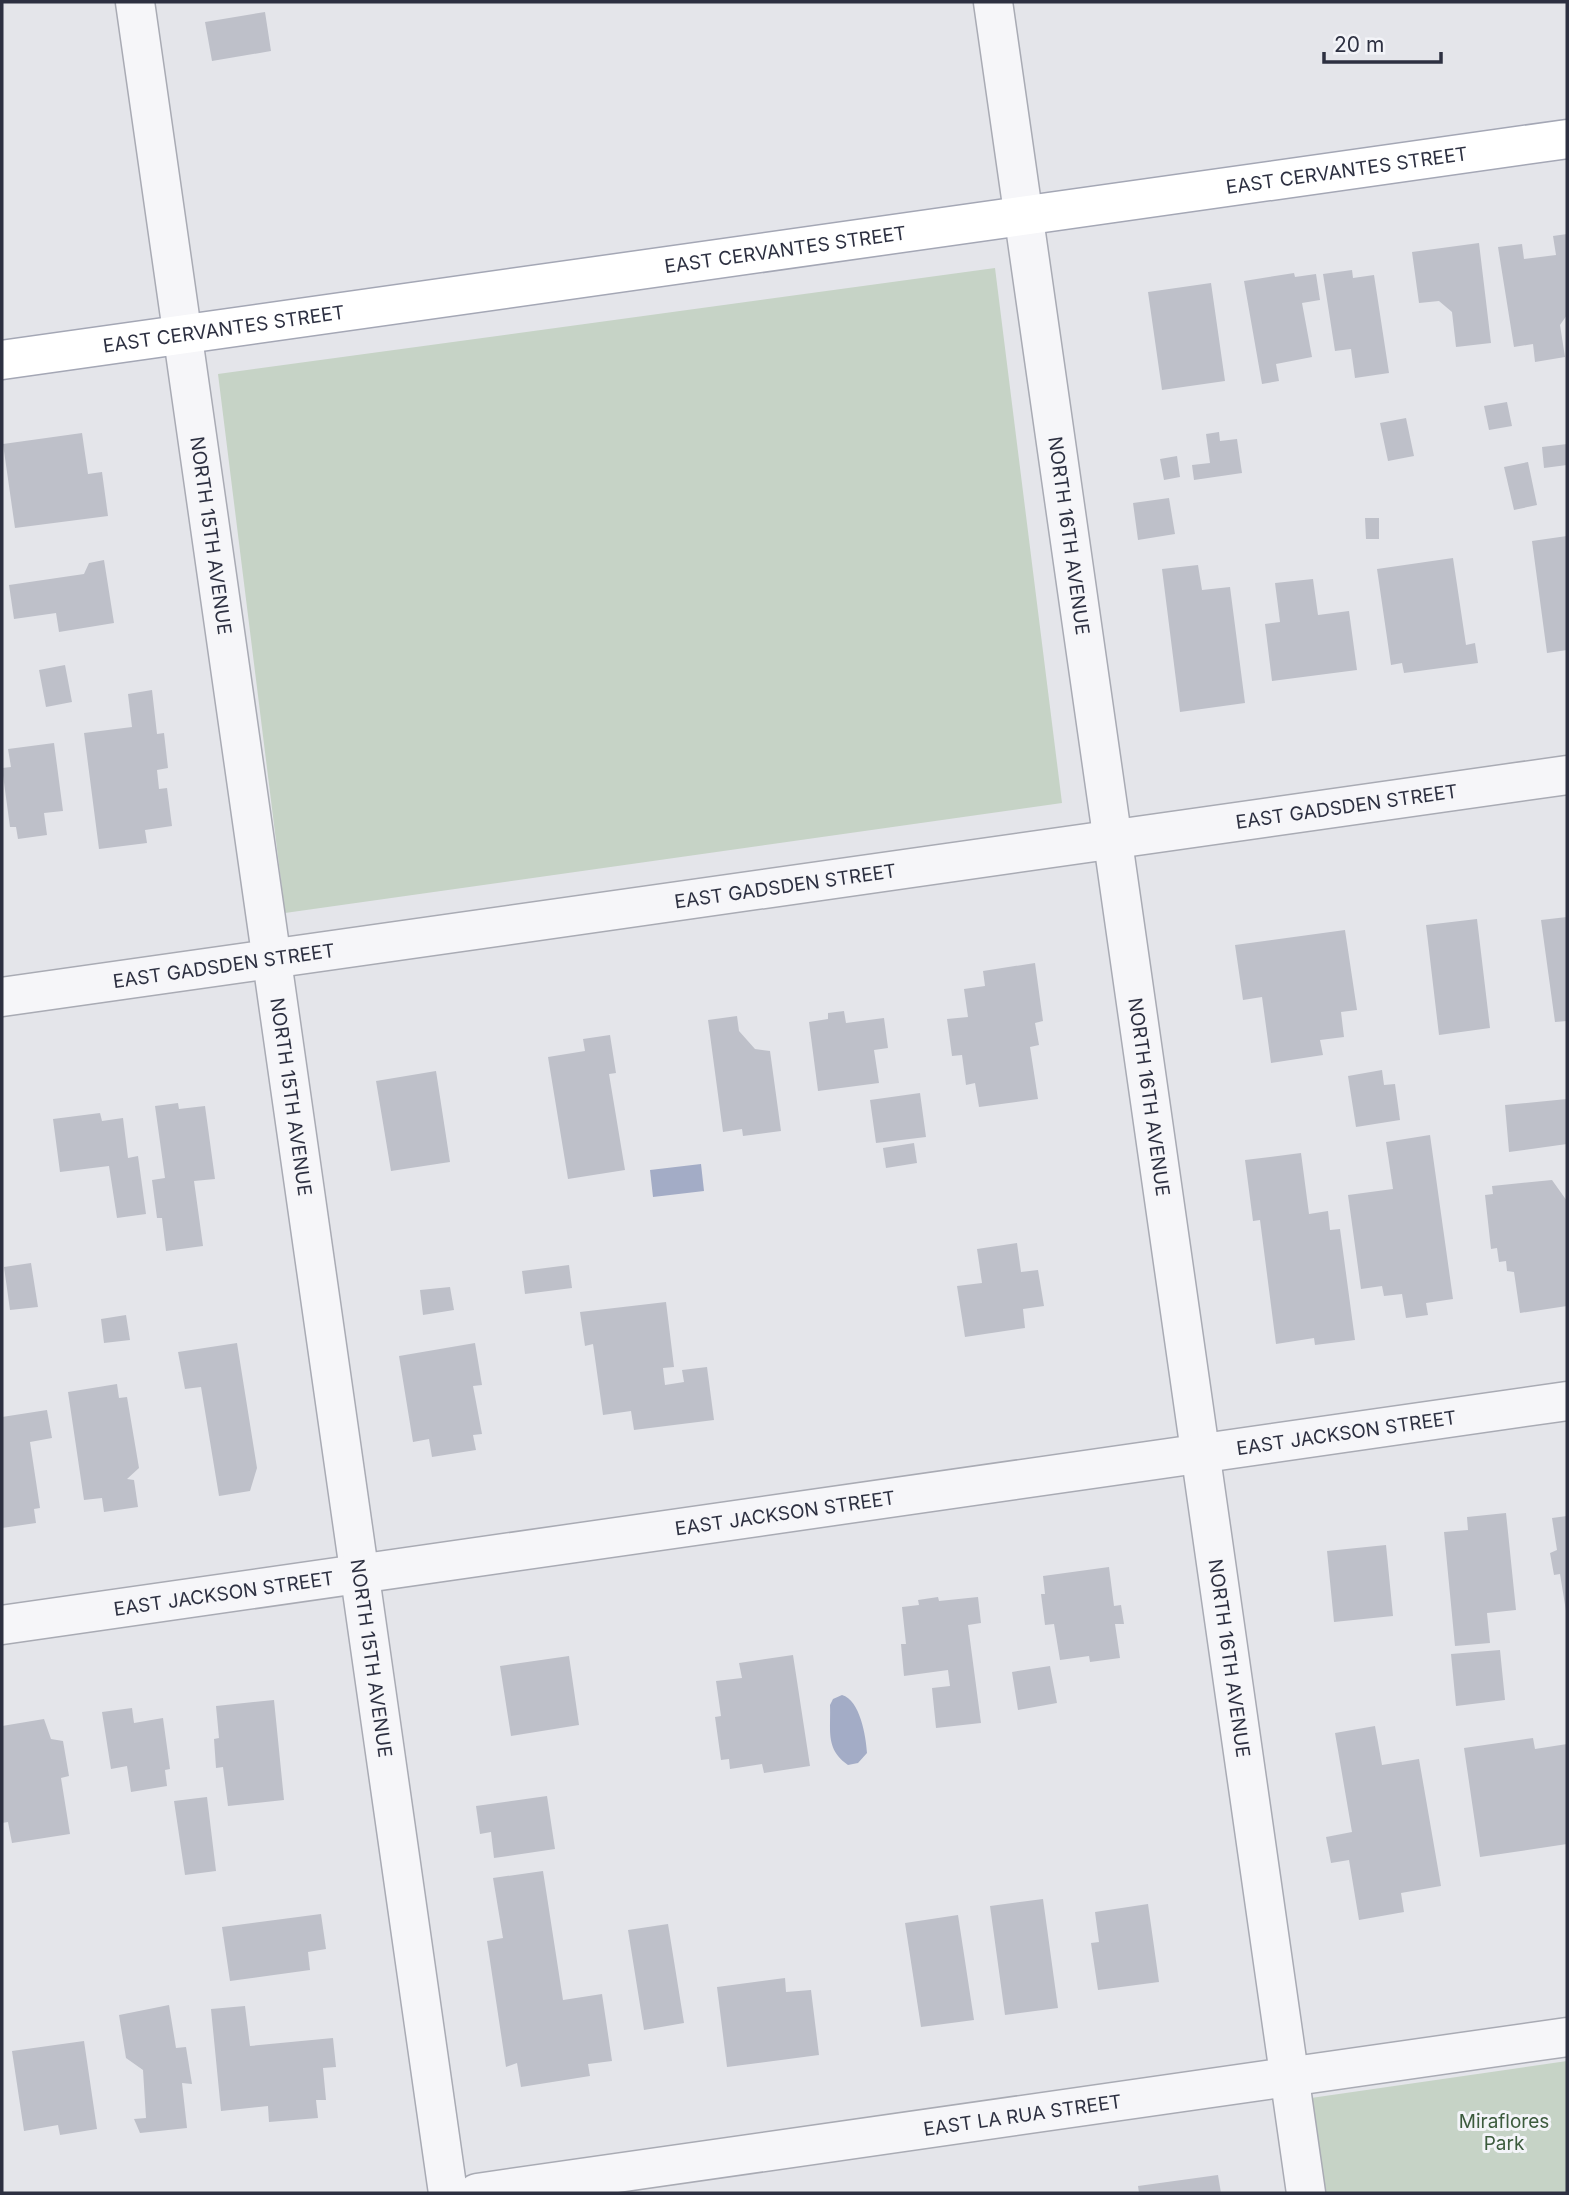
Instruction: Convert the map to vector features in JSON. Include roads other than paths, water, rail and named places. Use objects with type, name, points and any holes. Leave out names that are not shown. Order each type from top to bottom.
[{"type":"main road","name":"EAST CERVANTES STREET","points":[[2,360],[1567,139]]},
{"type":"street","name":"NORTH 15TH AVENUE","points":[[135,2],[448,2193]]},
{"type":"street","name":"NORTH 16TH AVENUE","points":[[993,2],[1306,2193]]},
{"type":"street","name":"EAST GADSDEN STREET","points":[[2,998],[1567,775]]},
{"type":"street","name":"EAST JACKSON STREET","points":[[2,1625],[1567,1401]]},
{"type":"street","name":"EAST LA RUA STREET","points":[[477,2193],[1567,2037]]},
{"type":"water","points":[[701,1164],[704,1191],[653,1197],[650,1170]]},
{"type":"water","points":[[842,1695],[848,1698],[858,1711],[867,1753],[858,1763],[848,1765],[832,1746],[830,1731],[830,1705],[833,1699]]},
{"type":"park label","name":"Miraflores Park","points":[[1504,2132]]}]
